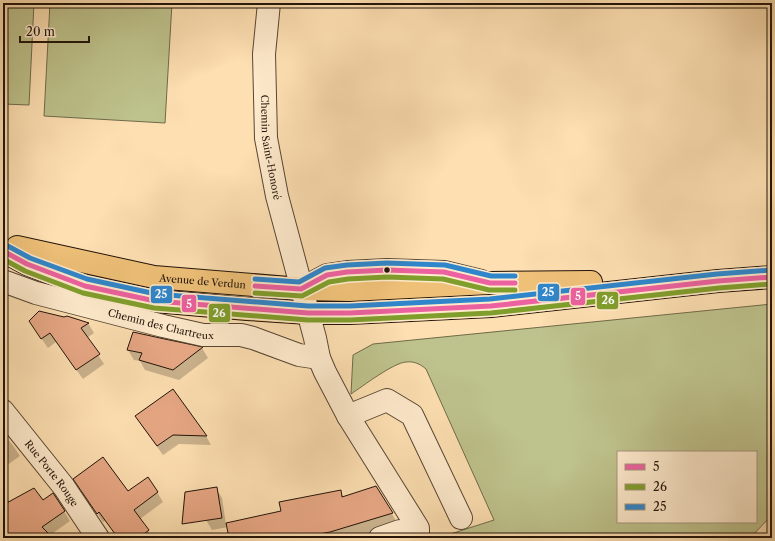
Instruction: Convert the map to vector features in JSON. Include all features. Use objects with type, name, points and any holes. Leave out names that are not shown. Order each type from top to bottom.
[{"type":"main road","name":"Avenue de Verdun","points":[[3,243],[32,251],[154,277],[301,289],[349,290],[490,283],[718,281]]},
{"type":"main road","name":"Avenue de Verdun","points":[[3,251],[28,264],[85,286],[155,301],[308,313],[350,313],[491,306],[718,281],[772,277]]},
{"type":"street","name":"Chemin Saint-Honoré","points":[[269,3],[264,54],[266,138],[277,196],[301,289]]},
{"type":"street","name":"Chemin des Chartreux","points":[[3,281],[36,292],[163,326],[203,335],[241,335],[299,355],[319,358]]},
{"type":"street","points":[[301,289],[319,358],[325,372],[348,416],[418,528],[400,536]]},
{"type":"street","points":[[348,416],[387,400],[412,415],[461,518]]},
{"type":"street","name":"Rue Porte Rouge","points":[[3,411],[64,487],[98,538]]},
{"type":"green space","points":[[3,3],[34,3],[29,105],[3,104]]},
{"type":"green space","points":[[50,3],[172,3],[165,123],[44,116]]},
{"type":"green space","points":[[772,304],[772,515],[750,538],[438,538],[494,520],[426,369],[414,362],[400,363],[386,370],[351,394],[353,355],[373,344]]},
{"type":"building","points":[[39,311],[64,317],[67,316],[89,323],[81,328],[100,354],[76,370],[50,333],[41,339],[29,321]]},
{"type":"building","points":[[133,332],[203,347],[173,370],[139,360],[142,353],[127,350]]},
{"type":"building","points":[[173,389],[207,436],[173,435],[157,446],[135,416]]},
{"type":"building","points":[[103,457],[128,491],[148,477],[158,492],[134,510],[149,530],[139,538],[118,538],[99,512],[97,514],[73,479]]},
{"type":"building","points":[[376,486],[393,513],[330,532],[297,538],[229,538],[226,523],[281,511],[279,502],[341,490],[342,497]]},
{"type":"building","points":[[217,487],[222,518],[182,524],[185,492]]},
{"type":"building","points":[[34,488],[43,500],[53,493],[65,511],[42,527],[53,538],[3,538],[3,505]]},
{"type":"transit line","name":"25","points":[[6,245],[30,258],[87,279],[156,294],[308,306],[350,306],[490,299],[717,274],[771,270]]},
{"type":"transit line","name":"5","points":[[3,251],[27,264],[85,286],[155,301],[308,313],[350,313],[491,306],[718,281],[772,277]]},
{"type":"transit line","name":"26","points":[[3,259],[25,271],[83,293],[154,308],[308,320],[350,320],[491,313],[719,288],[772,284]]},
{"type":"transit line","name":"25","points":[[255,279],[299,282],[325,268],[347,265],[387,263],[445,265],[491,276],[515,276]]},
{"type":"transit line","name":"5","points":[[255,286],[301,289],[327,275],[347,272],[387,270],[444,272],[490,283],[515,283]]},
{"type":"transit line","name":"26","points":[[255,293],[302,296],[329,282],[348,279],[387,277],[443,279],[489,290],[515,290]]}]
